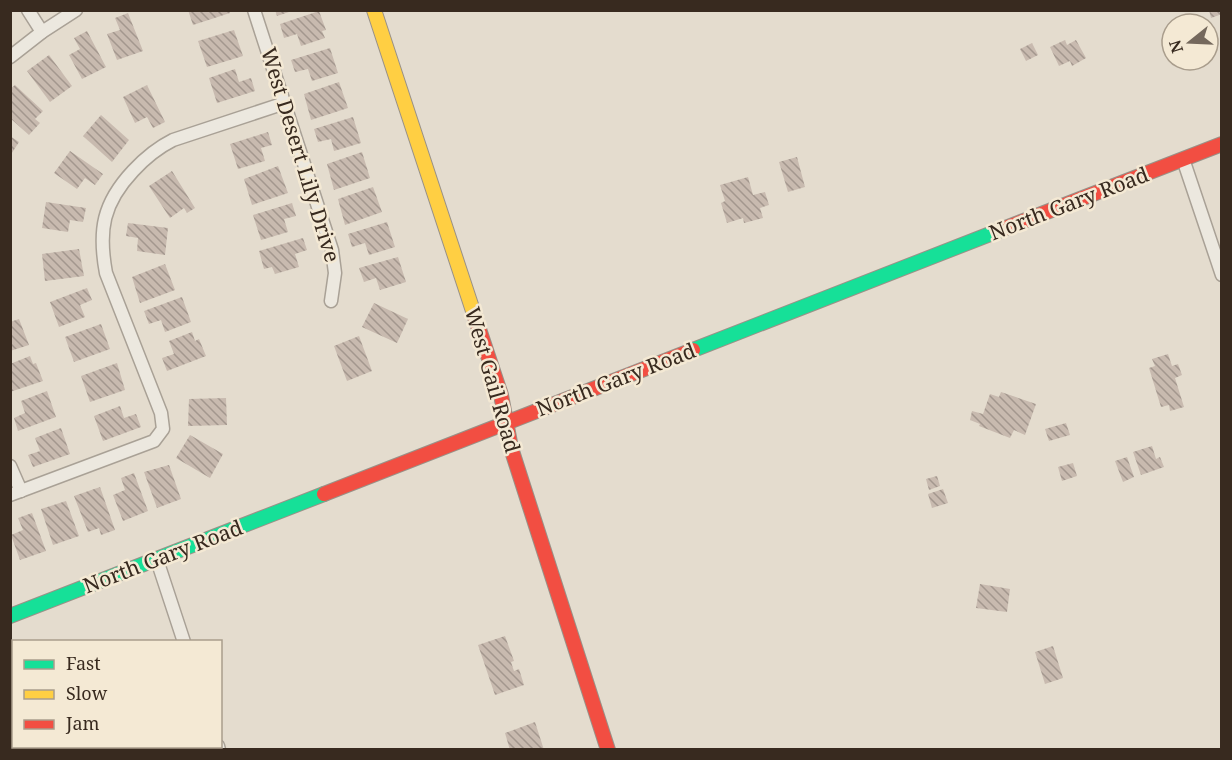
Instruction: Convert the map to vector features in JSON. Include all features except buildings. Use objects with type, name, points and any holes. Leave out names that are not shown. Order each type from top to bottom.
[{"type":"street","points":[[28,10],[42,32]]},
{"type":"street","points":[[10,57],[42,32],[76,10]]},
{"type":"street","name":"West Desert Lily Drive","points":[[254,10],[332,250],[335,273],[330,302]]},
{"type":"street","name":"West Gail Road","points":[[374,10],[501,395],[511,448],[608,750]]},
{"type":"street","points":[[10,466],[16,493],[154,441],[163,429],[161,413],[106,273],[102,249],[107,208],[126,179],[158,147],[285,103]]},
{"type":"street","name":"North Gary Road","points":[[10,616],[1221,144]]},
{"type":"street","points":[[1183,159],[1221,275]]},
{"type":"street","points":[[157,560],[183,640]]},
{"type":"traffic: fast","points":[[693,350],[1003,229]]},
{"type":"traffic: fast","points":[[10,616],[324,494]]},
{"type":"traffic: slow","points":[[374,10],[475,317]]},
{"type":"traffic: jam","points":[[1003,229],[1222,144]]},
{"type":"traffic: jam","points":[[475,317],[501,395],[511,448],[608,750]]},
{"type":"traffic: jam","points":[[324,494],[693,350]]}]
